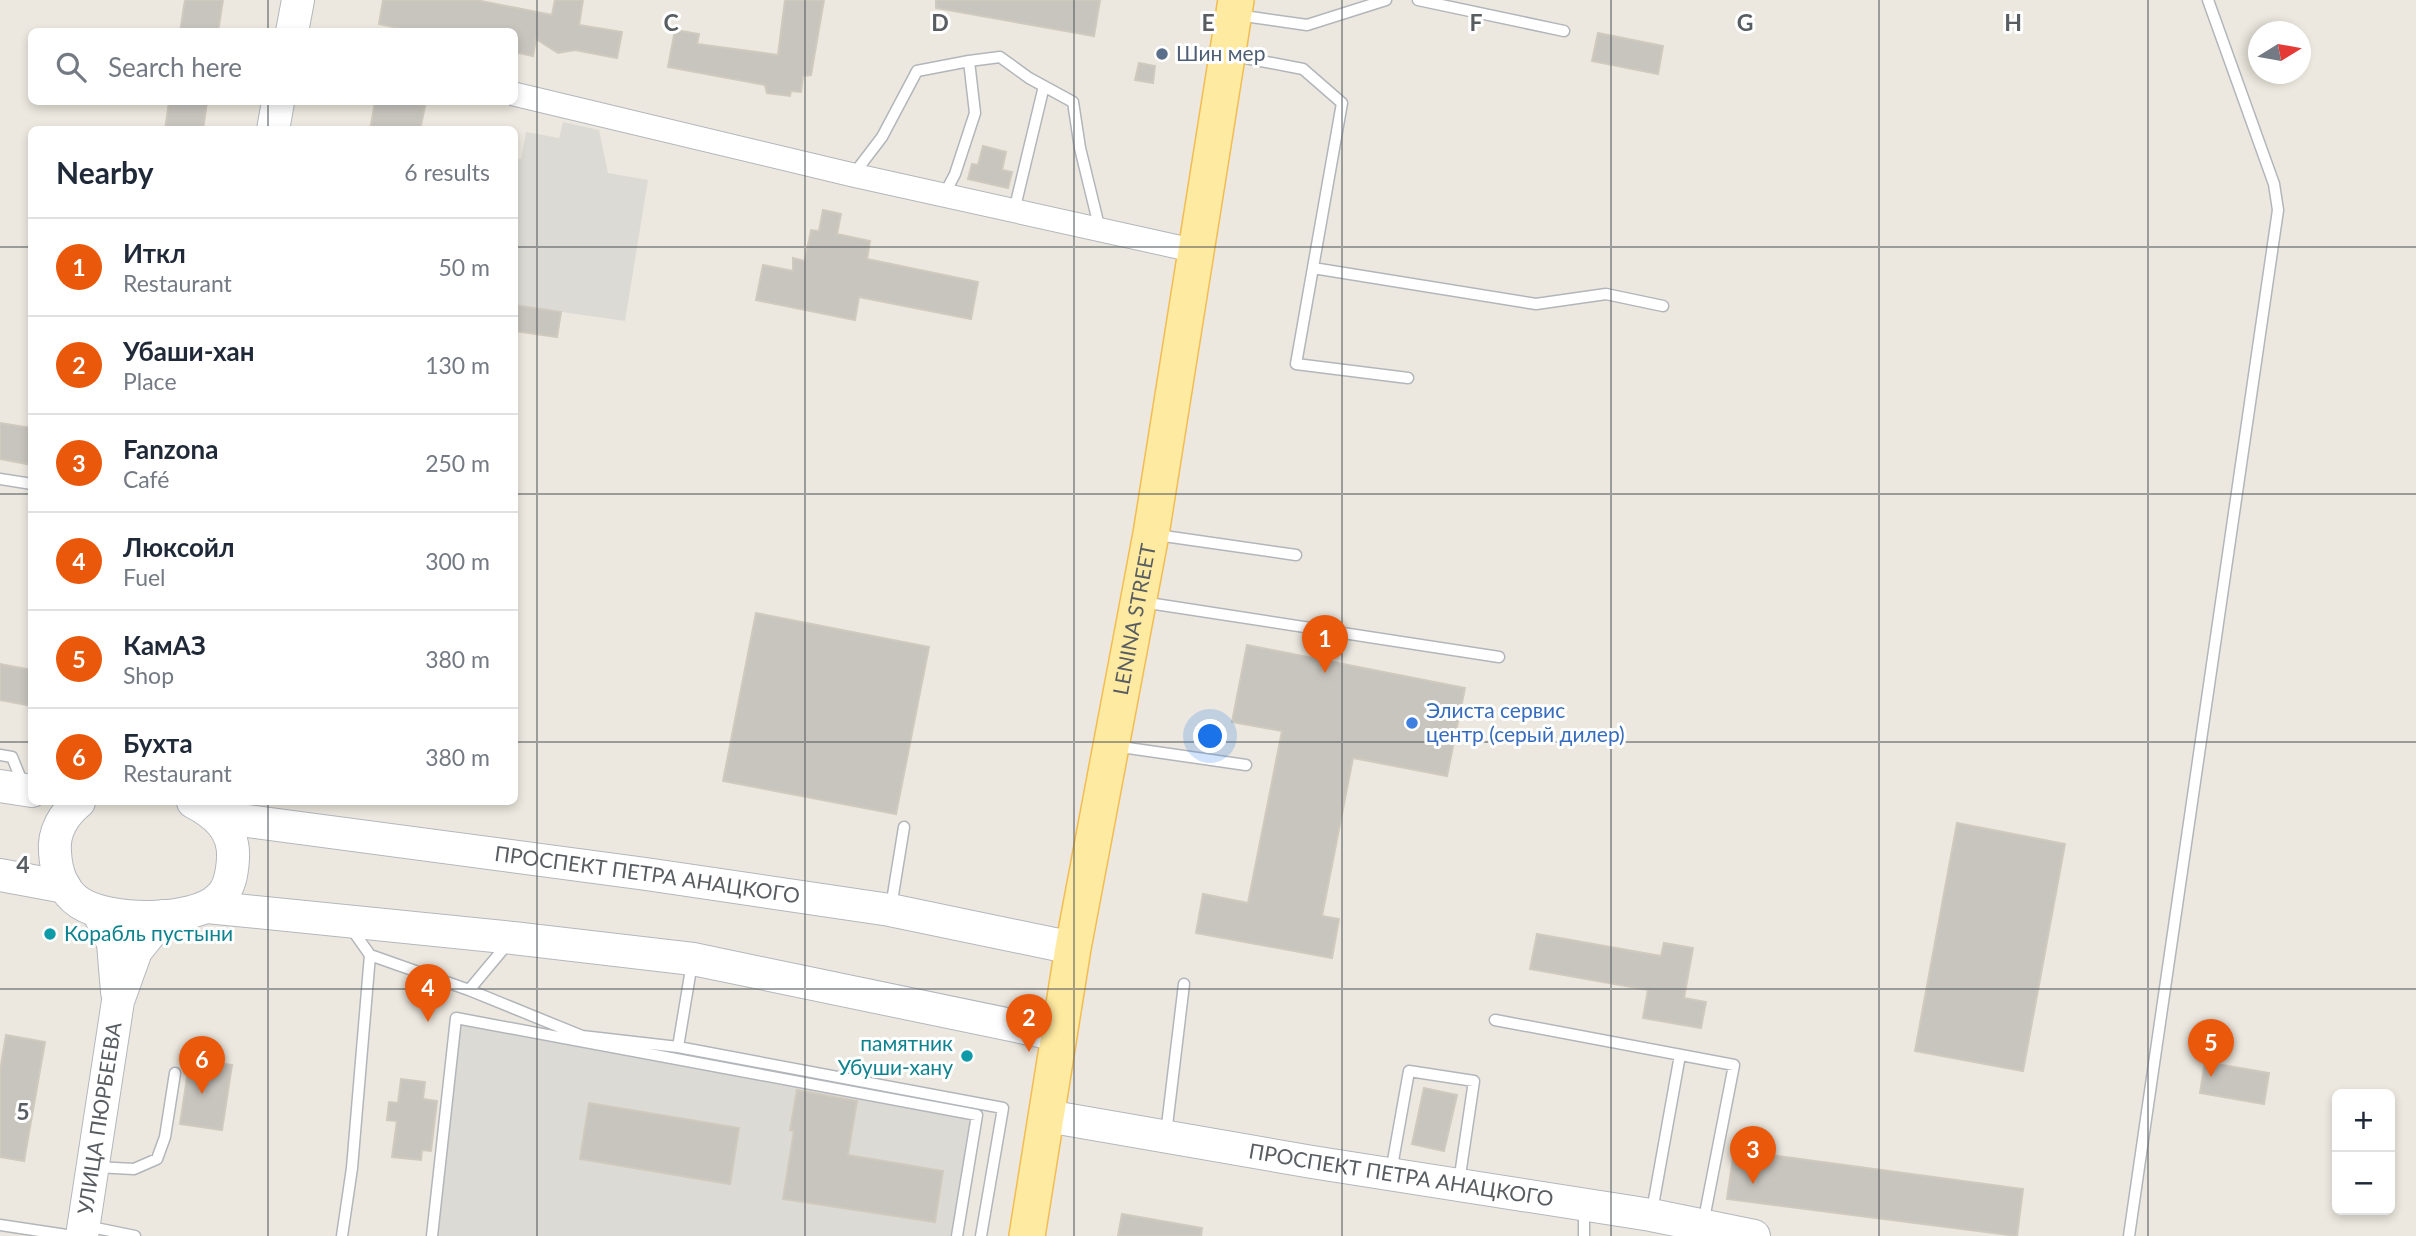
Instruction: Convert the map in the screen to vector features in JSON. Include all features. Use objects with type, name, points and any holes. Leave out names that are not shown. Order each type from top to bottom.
[{"type":"main road","points":[[293,28],[298,0]]},
{"type":"main road","name":"LENINA STREET","points":[[1027,1236],[1073,948],[1150,534],[1235,7]]},
{"type":"main road","points":[[274,126],[277,105]]},
{"type":"main road","points":[[75,805],[59,827],[54,847],[56,868],[65,887],[79,902],[98,912],[119,915],[164,916],[207,906],[217,901],[224,893],[232,874],[233,852],[228,832],[205,809]]},
{"type":"main road","name":"ПРОСПЕКТ ПЕТРА АНАЦКОГО","points":[[205,809],[890,910],[1073,948]]},
{"type":"main road","points":[[0,875],[65,887]]},
{"type":"main road","points":[[207,906],[513,937],[693,959],[1059,1035]]},
{"type":"main road","points":[[98,912],[113,943],[118,1001]]},
{"type":"main road","points":[[118,1001],[136,951],[164,916]]},
{"type":"main road","name":"УЛИЦА ПЮРБЕЕВА","points":[[80,1232],[93,1167],[118,1001]]},
{"type":"main road","name":"ПРОСПЕКТ ПЕТРА АНАЦКОГО","points":[[1047,1116],[1459,1185],[1584,1221],[1651,1215],[1754,1236]]},
{"type":"street","points":[[518,95],[853,175],[1196,251]]},
{"type":"lane","points":[[1235,7],[1307,25],[1386,0]]},
{"type":"lane","points":[[1418,0],[1564,31]]},
{"type":"lane","points":[[2129,1236],[2278,210],[2274,184],[2208,0]]},
{"type":"lane","points":[[1228,55],[1303,69],[1342,103],[1296,365],[1408,378]]},
{"type":"lane","points":[[853,175],[882,137],[917,71],[1000,57],[1073,102],[1080,148],[1100,230]]},
{"type":"lane","points":[[943,195],[955,174],[975,113],[970,61]]},
{"type":"lane","points":[[1014,211],[1044,86]]},
{"type":"lane","points":[[1313,268],[1536,304],[1606,294],[1663,306]]},
{"type":"lane","points":[[0,479],[28,483]]},
{"type":"lane","points":[[1150,534],[1296,555]]},
{"type":"lane","points":[[1138,601],[1499,657]]},
{"type":"lane","points":[[1112,746],[1246,765]]},
{"type":"lane","points":[[0,755],[12,757],[19,789]]},
{"type":"lane","points":[[890,910],[904,827]]},
{"type":"lane","points":[[346,920],[370,956],[469,990],[582,1036],[678,1047],[1003,1108],[981,1236]]},
{"type":"lane","points":[[469,990],[513,937]]},
{"type":"lane","points":[[342,1236],[352,1168],[370,956]]},
{"type":"lane","points":[[678,1047],[693,959]]},
{"type":"lane","points":[[1166,1136],[1184,984]]},
{"type":"lane","points":[[432,1236],[456,1018],[977,1115],[957,1236]]},
{"type":"lane","points":[[1495,1020],[1734,1065],[1702,1227]]},
{"type":"lane","points":[[1651,1215],[1680,1055]]},
{"type":"lane","points":[[1391,1175],[1409,1071],[1475,1082],[1459,1185]]},
{"type":"lane","points":[[93,1167],[134,1169],[157,1159],[165,1137],[175,1073]]},
{"type":"lane","points":[[0,1225],[135,1236]]},
{"type":"shaded area","points":[[563,122],[599,130],[608,173],[648,180],[625,321],[562,312],[557,337],[518,331],[518,159],[521,159],[526,132],[559,138]]},
{"type":"shaded area","points":[[456,1018],[977,1115],[957,1236],[432,1236]]},
{"type":"building","points":[[185,0],[223,0],[219,28],[181,28]]},
{"type":"building","points":[[383,0],[476,0],[552,15],[555,0],[583,0],[579,25],[622,32],[617,58],[575,50],[558,53],[536,39],[533,56],[518,53],[518,28],[398,28],[379,24]]},
{"type":"building","points":[[785,0],[824,0],[811,75],[803,76],[801,92],[791,91],[790,96],[767,93],[765,85],[668,67],[675,30],[699,34],[697,44],[778,55]]},
{"type":"building","points":[[936,0],[1100,0],[1094,36],[936,8]]},
{"type":"building","points":[[1598,33],[1663,46],[1658,74],[1592,61]]},
{"type":"building","points":[[1139,63],[1155,66],[1153,83],[1135,80]]},
{"type":"building","points":[[169,105],[207,105],[204,126],[166,126]]},
{"type":"building","points":[[374,105],[425,106],[421,126],[371,126]]},
{"type":"building","points":[[983,146],[1006,152],[1002,170],[1012,172],[1008,188],[968,179],[972,164],[978,165]]},
{"type":"building","points":[[823,210],[841,214],[837,234],[870,241],[867,259],[978,282],[971,319],[859,297],[855,320],[756,300],[763,265],[793,271],[793,258],[805,261],[811,230],[819,231]]},
{"type":"building","points":[[518,306],[561,312],[557,337],[518,332]]},
{"type":"building","points":[[0,423],[28,427],[28,464],[0,459]]},
{"type":"building","points":[[756,613],[929,647],[896,814],[723,781]]},
{"type":"building","points":[[1247,645],[1465,688],[1447,776],[1353,758],[1322,916],[1339,919],[1332,958],[1196,933],[1203,894],[1248,903],[1282,731],[1232,722]]},
{"type":"building","points":[[0,664],[28,669],[28,705],[0,700]]},
{"type":"building","points":[[1957,823],[2065,844],[2023,1071],[1915,1051]]},
{"type":"building","points":[[1537,934],[1661,956],[1664,943],[1693,948],[1684,998],[1706,1002],[1701,1028],[1643,1018],[1648,990],[1530,969]]},
{"type":"building","points":[[6,1035],[45,1042],[24,1161],[0,1157],[0,1071]]},
{"type":"building","points":[[190,1058],[232,1065],[222,1130],[180,1124]]},
{"type":"building","points":[[2205,1062],[2269,1073],[2264,1104],[2200,1093]]},
{"type":"building","points":[[401,1079],[425,1082],[423,1099],[437,1101],[431,1151],[422,1150],[421,1160],[392,1157],[397,1121],[387,1120],[389,1102],[398,1103]]},
{"type":"building","points":[[1424,1088],[1457,1095],[1444,1151],[1412,1144]]},
{"type":"building","points":[[797,1090],[857,1101],[848,1155],[943,1171],[935,1222],[783,1199],[794,1131],[790,1130]]},
{"type":"building","points":[[589,1103],[739,1128],[730,1184],[580,1159]]},
{"type":"building","points":[[1734,1150],[2023,1189],[2017,1236],[1727,1199]]},
{"type":"building","points":[[1122,1214],[1202,1228],[1201,1236],[1118,1236]]},
{"type":"place","name":"Шин мер","points":[[1162,54]]},
{"type":"place","name":"Иткл","points":[[1325,673]]},
{"type":"place","name":"Элиста сервис центр (серый дилер)","points":[[1412,723]]},
{"type":"place","name":"Корабль пустыни","points":[[50,934]]},
{"type":"place","name":"Люксойл","points":[[428,1022]]},
{"type":"place","name":"Убаши-хан","points":[[1029,1052]]},
{"type":"place","name":"памятник Убуши-хану","points":[[967,1056]]},
{"type":"place","name":"КамАЗ","points":[[2211,1077]]},
{"type":"place","name":"Бухта","points":[[202,1094]]},
{"type":"place","name":"Fanzona","points":[[1753,1184]]}]
